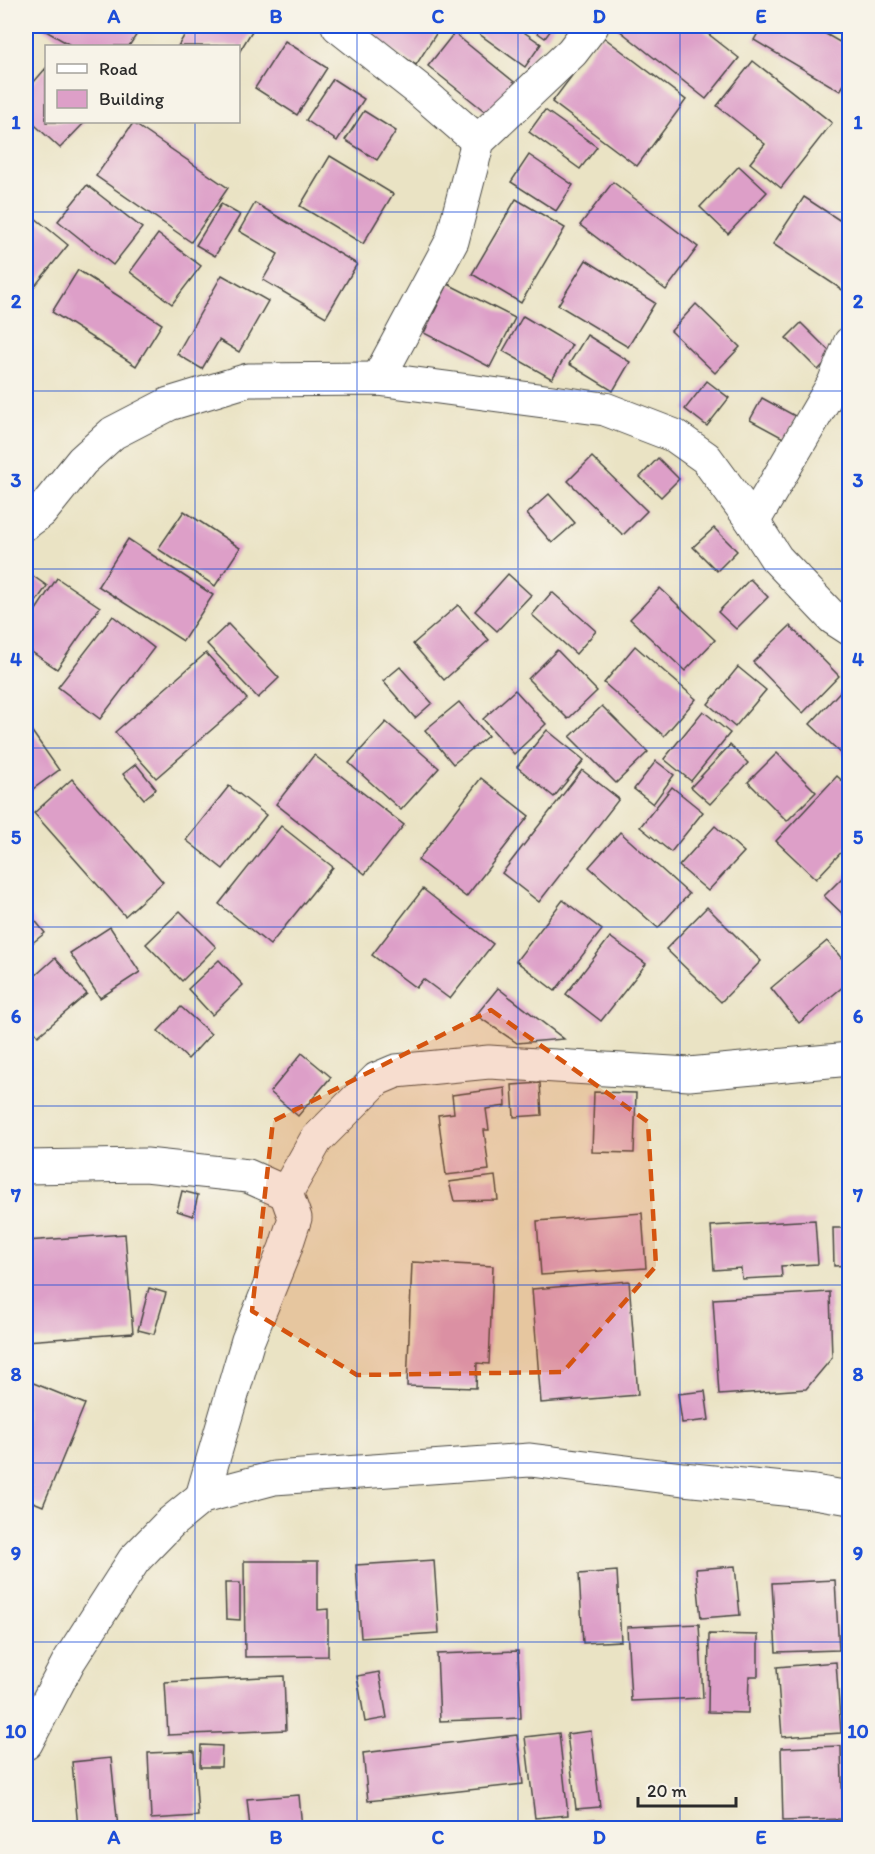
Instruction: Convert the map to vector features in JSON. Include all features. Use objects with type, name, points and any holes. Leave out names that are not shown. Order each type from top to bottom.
[{"type":"street","points":[[338,26],[418,89],[478,141]]},
{"type":"street","points":[[378,379],[452,241],[478,141],[572,52],[592,26]]},
{"type":"street","points":[[753,522],[834,383],[849,343]]},
{"type":"street","points":[[26,523],[41,512],[82,461],[113,433],[170,404],[248,380],[378,379],[605,409],[675,436],[706,458],[753,522],[776,558],[833,618],[849,629]]},
{"type":"street","points":[[286,1193],[316,1140],[377,1079],[396,1071],[489,1062],[689,1074],[849,1059]]},
{"type":"street","points":[[26,1167],[146,1165],[248,1176],[286,1193],[295,1218],[285,1249],[248,1340],[202,1497]]},
{"type":"street","points":[[26,1743],[69,1661],[134,1560],[170,1522],[202,1497],[274,1478],[531,1460],[683,1479],[814,1492],[849,1498]]},
{"type":"highlighted area","points":[[491,1010],[648,1122],[656,1266],[563,1372],[357,1375],[252,1311],[273,1121]]},
{"type":"building","points":[[37,26],[137,26],[141,28],[130,45],[70,45]]},
{"type":"building","points":[[190,26],[255,26],[240,51],[240,45],[179,45]]},
{"type":"building","points":[[355,26],[441,26],[416,65]]},
{"type":"building","points":[[468,26],[515,26],[541,44],[525,67]]},
{"type":"building","points":[[528,26],[554,26],[545,38]]},
{"type":"building","points":[[614,26],[698,26],[739,58],[706,99]]},
{"type":"building","points":[[762,26],[812,26],[850,48],[850,75],[840,91],[754,40]]},
{"type":"building","points":[[454,33],[518,85],[492,117],[428,66]]},
{"type":"building","points":[[602,36],[686,100],[637,166],[552,102]]},
{"type":"building","points":[[285,41],[327,68],[297,115],[255,88]]},
{"type":"building","points":[[753,61],[832,123],[781,188],[750,163],[765,144],[717,106]]},
{"type":"building","points":[[45,69],[45,123],[84,123],[60,148],[26,117],[26,91]]},
{"type":"building","points":[[333,79],[364,99],[337,141],[306,120]]},
{"type":"building","points":[[545,110],[597,147],[580,169],[529,132]]},
{"type":"building","points":[[364,111],[396,131],[377,160],[345,140]]},
{"type":"building","points":[[133,123],[228,188],[191,242],[96,176]]},
{"type":"building","points":[[529,155],[573,185],[556,211],[511,182]]},
{"type":"building","points":[[330,156],[393,194],[363,244],[300,206]]},
{"type":"building","points":[[739,166],[767,192],[728,234],[700,207]]},
{"type":"building","points":[[613,182],[698,247],[666,290],[580,225]]},
{"type":"building","points":[[87,185],[142,228],[113,265],[58,221]]},
{"type":"building","points":[[804,197],[850,227],[850,290],[847,293],[773,244]]},
{"type":"building","points":[[516,199],[565,228],[521,303],[472,274]]},
{"type":"building","points":[[255,203],[357,264],[326,317],[263,280],[278,254],[239,231]]},
{"type":"building","points":[[221,204],[240,215],[215,256],[196,245]]},
{"type":"building","points":[[29,213],[68,245],[26,297],[26,218]]},
{"type":"building","points":[[158,234],[201,266],[172,304],[130,272]]},
{"type":"building","points":[[586,260],[655,303],[628,347],[558,305]]},
{"type":"building","points":[[78,270],[162,324],[136,366],[52,312]]},
{"type":"building","points":[[222,275],[268,301],[239,352],[219,340],[202,369],[177,354]]},
{"type":"building","points":[[448,284],[515,318],[490,367],[424,333]]},
{"type":"building","points":[[696,304],[740,347],[715,373],[671,331]]},
{"type":"building","points":[[523,316],[572,345],[552,379],[503,351]]},
{"type":"building","points":[[801,323],[833,355],[818,370],[786,338]]},
{"type":"building","points":[[587,335],[630,362],[613,391],[569,364]]},
{"type":"building","points":[[707,381],[729,398],[707,426],[685,409]]},
{"type":"building","points":[[762,398],[797,417],[785,439],[750,420]]},
{"type":"building","points":[[592,457],[647,511],[623,535],[568,481]]},
{"type":"building","points":[[658,458],[679,479],[661,497],[640,477]]},
{"type":"building","points":[[549,494],[575,523],[552,543],[527,514]]},
{"type":"building","points":[[184,511],[240,548],[215,586],[158,549]]},
{"type":"building","points":[[714,528],[737,551],[717,571],[693,547]]},
{"type":"building","points":[[128,539],[213,595],[183,641],[98,586]]},
{"type":"building","points":[[26,571],[47,586],[26,616]]},
{"type":"building","points":[[508,574],[531,595],[497,631],[475,611]]},
{"type":"building","points":[[57,578],[100,607],[57,669],[26,648],[26,625]]},
{"type":"building","points":[[750,579],[768,597],[736,629],[718,612]]},
{"type":"building","points":[[660,588],[715,640],[685,671],[630,619]]},
{"type":"building","points":[[552,592],[596,631],[576,654],[532,615]]},
{"type":"building","points":[[458,605],[489,640],[444,680],[413,644]]},
{"type":"building","points":[[113,616],[154,648],[100,719],[58,687]]},
{"type":"building","points":[[228,624],[279,678],[258,698],[207,644]]},
{"type":"building","points":[[790,626],[839,676],[803,713],[753,662]]},
{"type":"building","points":[[635,646],[696,699],[664,736],[604,683]]},
{"type":"building","points":[[557,650],[597,691],[568,719],[528,679]]},
{"type":"building","points":[[206,653],[247,699],[156,778],[115,732]]},
{"type":"building","points":[[400,667],[432,703],[415,718],[383,681]]},
{"type":"building","points":[[738,667],[766,690],[735,727],[708,704]]},
{"type":"building","points":[[847,684],[850,687],[850,752],[845,757],[810,724]]},
{"type":"building","points":[[515,690],[546,724],[514,754],[483,719]]},
{"type":"building","points":[[459,702],[488,736],[453,764],[425,730]]},
{"type":"building","points":[[602,706],[648,752],[616,783],[570,737]]},
{"type":"building","points":[[703,711],[730,733],[691,781],[664,759]]},
{"type":"building","points":[[386,722],[439,768],[401,810],[349,763]]},
{"type":"building","points":[[26,723],[59,770],[26,794]]},
{"type":"building","points":[[547,730],[584,760],[554,797],[517,767]]},
{"type":"building","points":[[730,745],[748,763],[710,804],[691,787]]},
{"type":"building","points":[[777,753],[816,792],[787,821],[748,782]]},
{"type":"building","points":[[314,755],[404,825],[365,874],[276,804]]},
{"type":"building","points":[[656,761],[674,775],[653,804],[634,789]]},
{"type":"building","points":[[136,764],[156,789],[144,799],[123,774]]},
{"type":"building","points":[[582,770],[619,799],[539,902],[502,873]]},
{"type":"building","points":[[837,776],[850,788],[850,843],[816,879],[776,841]]},
{"type":"building","points":[[481,778],[529,816],[466,897],[418,860]]},
{"type":"building","points":[[72,779],[163,882],[125,916],[34,813]]},
{"type":"building","points":[[229,786],[266,815],[223,869],[186,840]]},
{"type":"building","points":[[672,787],[703,812],[671,852],[640,827]]},
{"type":"building","points":[[281,826],[333,867],[270,945],[219,904]]},
{"type":"building","points":[[715,826],[744,852],[708,891],[679,866]]},
{"type":"building","points":[[620,832],[689,894],[658,928],[589,867]]},
{"type":"building","points":[[850,870],[850,921],[824,896]]},
{"type":"building","points":[[423,889],[493,944],[450,999],[423,979],[416,988],[372,955]]},
{"type":"building","points":[[563,900],[602,930],[555,991],[516,961]]},
{"type":"building","points":[[707,907],[761,961],[721,1002],[666,949]]},
{"type":"building","points":[[26,909],[45,933],[26,948]]},
{"type":"building","points":[[180,911],[216,947],[182,981],[146,944]]},
{"type":"building","points":[[110,927],[140,972],[100,998],[70,953]]},
{"type":"building","points":[[610,937],[646,964],[601,1021],[566,994]]},
{"type":"building","points":[[827,941],[850,968],[850,981],[799,1023],[771,988]]},
{"type":"building","points":[[55,958],[87,994],[38,1036],[26,1021],[26,984]]},
{"type":"building","points":[[219,960],[243,985],[212,1015],[188,989]]},
{"type":"building","points":[[498,988],[564,1039],[517,1043],[476,1015]]},
{"type":"building","points":[[181,1007],[211,1034],[188,1059],[158,1031]]},
{"type":"building","points":[[302,1053],[331,1077],[298,1116],[270,1092]]},
{"type":"building","points":[[540,1083],[542,1115],[514,1117],[512,1085]]},
{"type":"building","points":[[505,1088],[506,1106],[486,1109],[489,1130],[484,1130],[489,1170],[446,1175],[438,1115],[454,1113],[452,1095]]},
{"type":"building","points":[[594,1092],[636,1093],[634,1153],[592,1152]]},
{"type":"building","points":[[495,1176],[498,1200],[454,1201],[449,1182]]},
{"type":"building","points":[[182,1191],[198,1195],[193,1216],[177,1211]]},
{"type":"building","points":[[642,1213],[646,1268],[541,1275],[537,1221]]},
{"type":"building","points":[[815,1220],[818,1264],[781,1266],[782,1277],[742,1279],[741,1268],[714,1270],[711,1226]]},
{"type":"building","points":[[833,1228],[850,1228],[850,1265],[834,1266]]},
{"type":"building","points":[[125,1234],[133,1333],[26,1341],[26,1241]]},
{"type":"building","points":[[412,1262],[493,1266],[489,1364],[477,1363],[476,1388],[407,1386]]},
{"type":"building","points":[[629,1281],[638,1395],[541,1403],[532,1289]]},
{"type":"building","points":[[149,1288],[166,1293],[154,1334],[138,1330]]},
{"type":"building","points":[[830,1292],[832,1358],[806,1389],[719,1395],[713,1299]]},
{"type":"building","points":[[26,1380],[85,1404],[43,1506],[26,1499]]},
{"type":"building","points":[[705,1391],[709,1420],[682,1423],[678,1394]]},
{"type":"building","points":[[434,1560],[439,1633],[361,1638],[356,1565]]},
{"type":"building","points":[[244,1561],[318,1561],[318,1610],[328,1609],[328,1656],[245,1657]]},
{"type":"building","points":[[735,1566],[740,1615],[701,1618],[696,1569]]},
{"type":"building","points":[[617,1571],[621,1641],[583,1643],[579,1574]]},
{"type":"building","points":[[835,1580],[839,1650],[776,1652],[772,1583]]},
{"type":"building","points":[[225,1583],[240,1583],[240,1620],[226,1619]]},
{"type":"building","points":[[699,1624],[703,1698],[631,1701],[627,1627]]},
{"type":"building","points":[[709,1634],[758,1635],[758,1676],[749,1676],[748,1713],[708,1712]]},
{"type":"building","points":[[518,1651],[521,1718],[440,1721],[437,1654]]},
{"type":"building","points":[[836,1662],[841,1733],[782,1737],[777,1667]]},
{"type":"building","points":[[379,1672],[387,1718],[365,1722],[357,1676]]},
{"type":"building","points":[[284,1676],[286,1730],[168,1735],[165,1682]]},
{"type":"building","points":[[591,1731],[600,1807],[576,1809],[567,1734]]},
{"type":"building","points":[[559,1733],[568,1815],[535,1818],[525,1737]]},
{"type":"building","points":[[517,1735],[523,1784],[368,1801],[363,1753]]},
{"type":"building","points":[[201,1745],[222,1746],[221,1767],[200,1767]]},
{"type":"building","points":[[841,1746],[843,1819],[783,1821],[781,1748]]},
{"type":"building","points":[[194,1751],[198,1816],[151,1819],[148,1753]]},
{"type":"building","points":[[111,1758],[118,1828],[78,1828],[72,1762]]},
{"type":"building","points":[[299,1795],[302,1828],[250,1828],[247,1799]]},
{"type":"building","points":[[595,1819],[597,1828],[563,1828],[562,1822]]}]
